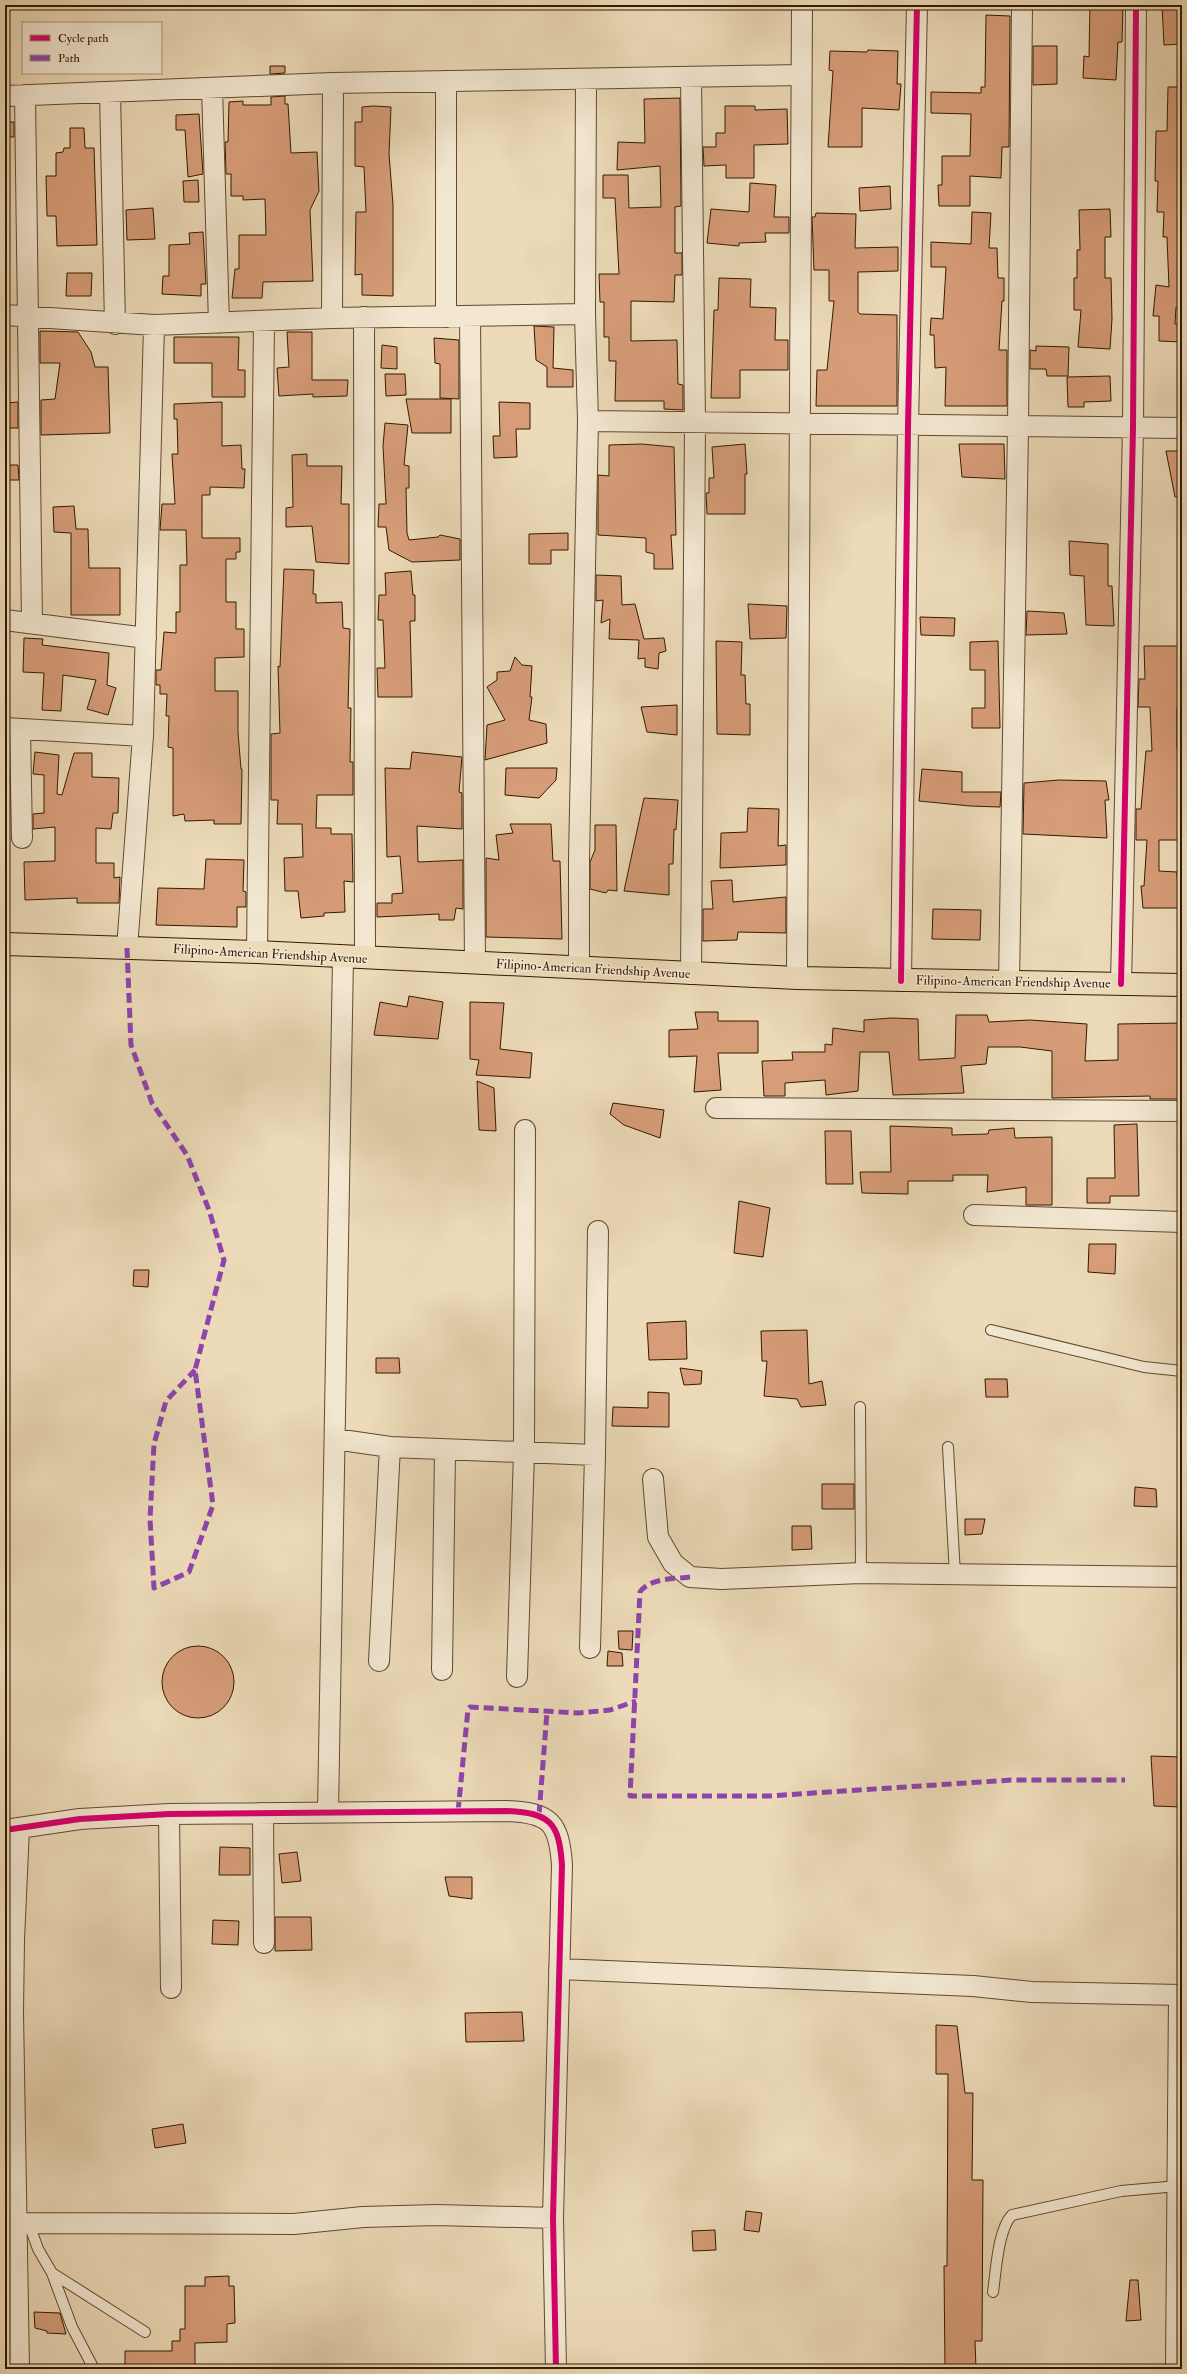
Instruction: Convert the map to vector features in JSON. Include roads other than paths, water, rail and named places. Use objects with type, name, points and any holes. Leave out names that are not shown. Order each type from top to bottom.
[{"type":"main road","name":"Filipino-American Friendship Avenue","points":[[5,944],[257,952],[343,958],[797,978],[1182,985]]},
{"type":"street","points":[[797,978],[801,425],[800,75],[802,5]]},
{"type":"street","points":[[901,981],[908,426],[917,5]]},
{"type":"street","points":[[1009,982],[1018,427],[1022,5]]},
{"type":"street","points":[[1122,984],[1133,428],[1136,5]]},
{"type":"street","points":[[5,96],[333,83],[800,75]]},
{"type":"street","points":[[691,77],[695,423],[691,974]]},
{"type":"street","points":[[579,968],[579,850],[588,421],[585,314],[586,78]]},
{"type":"street","points":[[446,81],[446,317]]},
{"type":"street","points":[[332,318],[333,83]]},
{"type":"street","points":[[212,88],[219,322]]},
{"type":"street","points":[[110,92],[115,324]]},
{"type":"street","points":[[25,95],[32,622]]},
{"type":"street","points":[[5,315],[154,326],[219,322],[364,317],[470,317],[585,314]]},
{"type":"street","points":[[364,317],[365,958]]},
{"type":"street","points":[[470,317],[475,963]]},
{"type":"street","points":[[257,952],[264,321]]},
{"type":"street","points":[[128,948],[143,736],[154,326]]},
{"type":"street","points":[[588,421],[801,425],[1182,428]]},
{"type":"street","points":[[5,620],[32,622],[146,638]]},
{"type":"street","points":[[22,838],[13,729],[143,736]]},
{"type":"street","points":[[328,1812],[343,958]]},
{"type":"street","points":[[716,1108],[1182,1111]]},
{"type":"street","points":[[517,1678],[524,1452],[525,1130]]},
{"type":"street","points":[[974,1215],[1182,1222]]},
{"type":"street","points":[[590,1648],[596,1455],[598,1231]]},
{"type":"street","points":[[335,1439],[390,1447],[596,1455]]},
{"type":"street","points":[[379,1661],[390,1447]]},
{"type":"street","points":[[442,1670],[445,1450]]},
{"type":"street","points":[[653,1479],[658,1537],[673,1562],[690,1577],[721,1579],[861,1573],[1182,1578]]},
{"type":"street","points":[[19,2369],[12,2296],[17,2216],[10,2116],[9,2040],[9,1940],[12,1829],[48,1822],[169,1814],[507,1811],[539,1815],[550,1823],[557,1833],[561,1848],[553,2218],[556,2369]]},
{"type":"street","points":[[263,1813],[264,1943]]},
{"type":"street","points":[[169,1814],[171,1988]]},
{"type":"street","points":[[559,1969],[974,1986],[1032,1992],[1181,1995],[1176,2369]]},
{"type":"street","points":[[17,2216],[294,2224],[364,2217],[437,2215],[553,2218]]},
{"type":"lane","points":[[992,1330],[1144,1367],[1182,1371]]},
{"type":"lane","points":[[860,1407],[861,1573]]},
{"type":"lane","points":[[948,1447],[955,1575]]},
{"type":"lane","points":[[993,2292],[1003,2232],[1006,2221],[1012,2215],[1121,2191],[1178,2186]]},
{"type":"lane","points":[[17,2216],[52,2273],[72,2327],[94,2369]]},
{"type":"lane","points":[[52,2273],[145,2332]]}]
